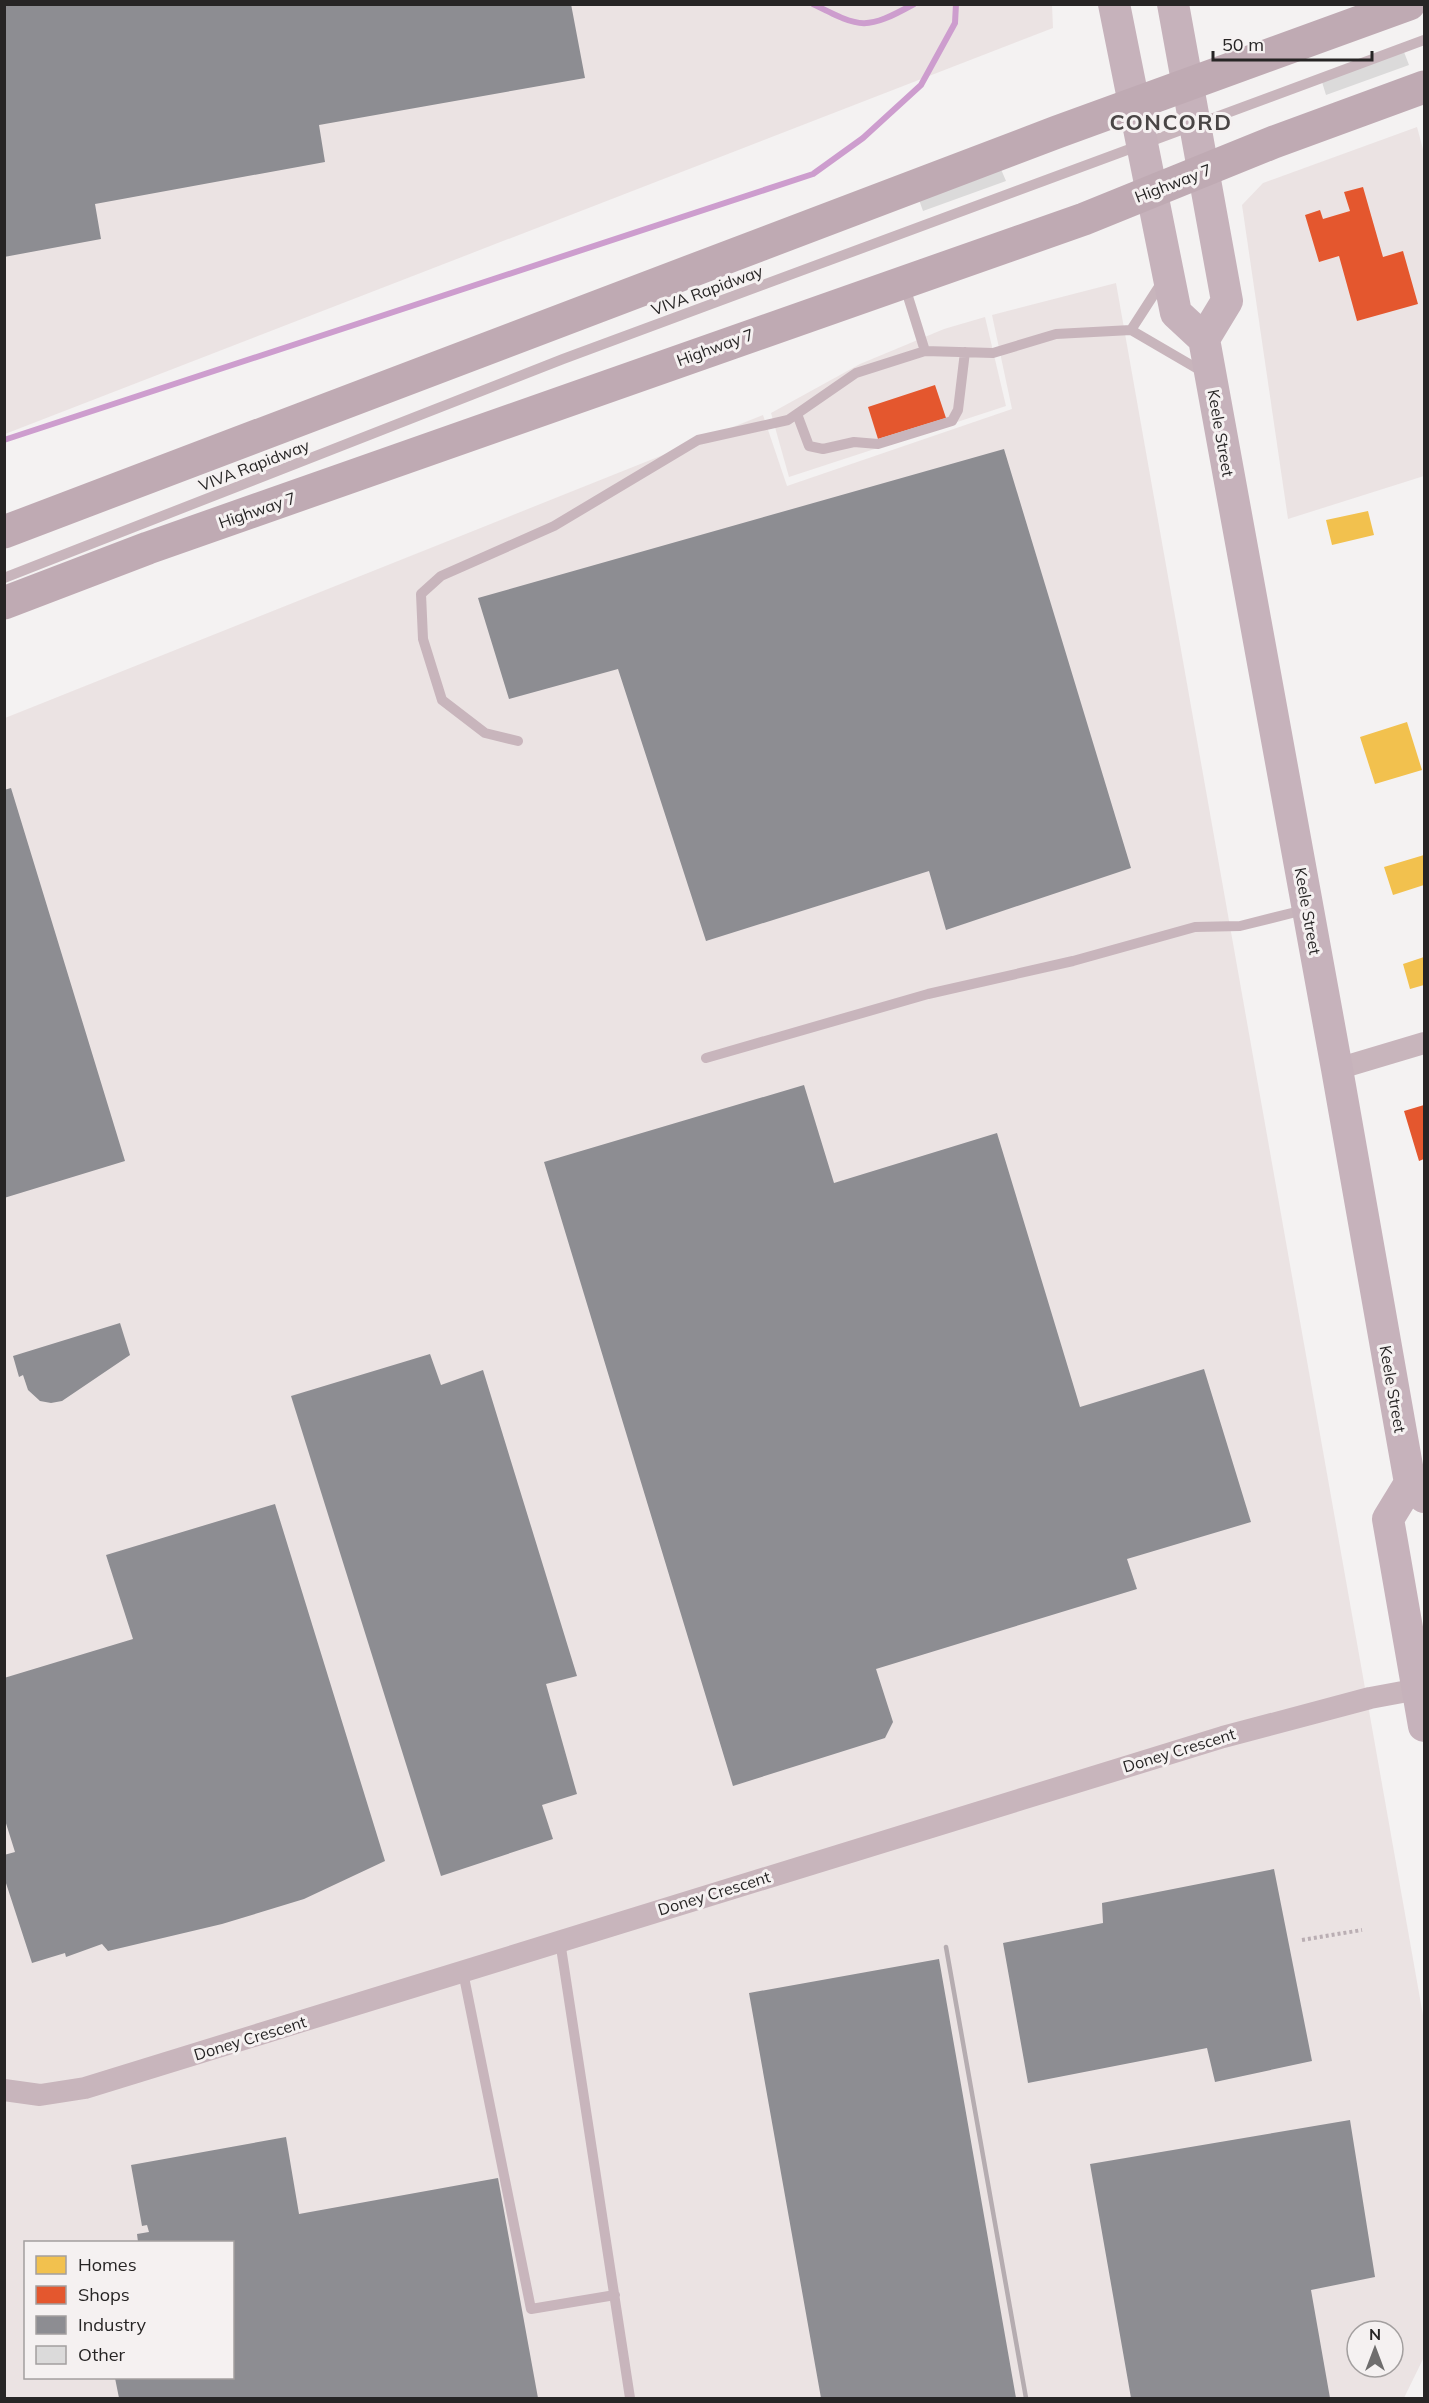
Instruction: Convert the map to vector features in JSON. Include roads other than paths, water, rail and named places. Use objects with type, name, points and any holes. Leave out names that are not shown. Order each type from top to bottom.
[{"type":"main road","points":[[1114,4],[1176,313],[1204,339],[1227,301],[1173,4]]},
{"type":"main road","points":[[4,532],[607,301],[1409,4]]},
{"type":"main road","name":"Highway 7","points":[[4,603],[148,548],[903,280],[1084,219],[1203,173],[1274,142],[1425,87]]},
{"type":"main road","name":"Keele Street","points":[[1204,339],[1337,1069],[1417,1490],[1388,1519],[1421,1688],[1425,1726]]},
{"type":"street","points":[[1337,1069],[1425,1043]]},
{"type":"street","name":"Doney Crescent","points":[[4,2090],[40,2095],[85,2088],[1223,1737],[1370,1698],[1421,1688]]},
{"type":"lane","name":"VIVA Rapidway","points":[[4,578],[563,359],[1425,40]]},
{"type":"lane","points":[[1131,330],[1148,307],[1168,272]]},
{"type":"lane","points":[[903,280],[925,351]]},
{"type":"lane","points":[[518,741],[485,733],[442,700],[423,639],[421,594],[441,576],[554,526],[698,440],[788,420],[856,373],[925,351],[993,353],[1056,334],[1131,330],[1180,356],[1210,377]]},
{"type":"lane","points":[[797,414],[810,446],[823,449],[854,442],[878,444],[952,421],[958,410],[965,352]]},
{"type":"lane","points":[[706,1058],[927,994],[1073,960],[1195,927],[1240,926],[1308,909]]},
{"type":"lane","points":[[560,1941],[630,2398]]},
{"type":"lane","points":[[463,1972],[531,2309],[615,2295]]},
{"type":"waterway","points":[[813,4],[842,18],[863,23],[884,19],[914,4]]},
{"type":"waterway","points":[[4,440],[813,174],[863,138],[921,85],[955,23],[956,4]]},
{"type":"railway","points":[[946,1947],[1026,2398]]},
{"type":"district","name":"CONCORD","points":[[1171,122]]}]
